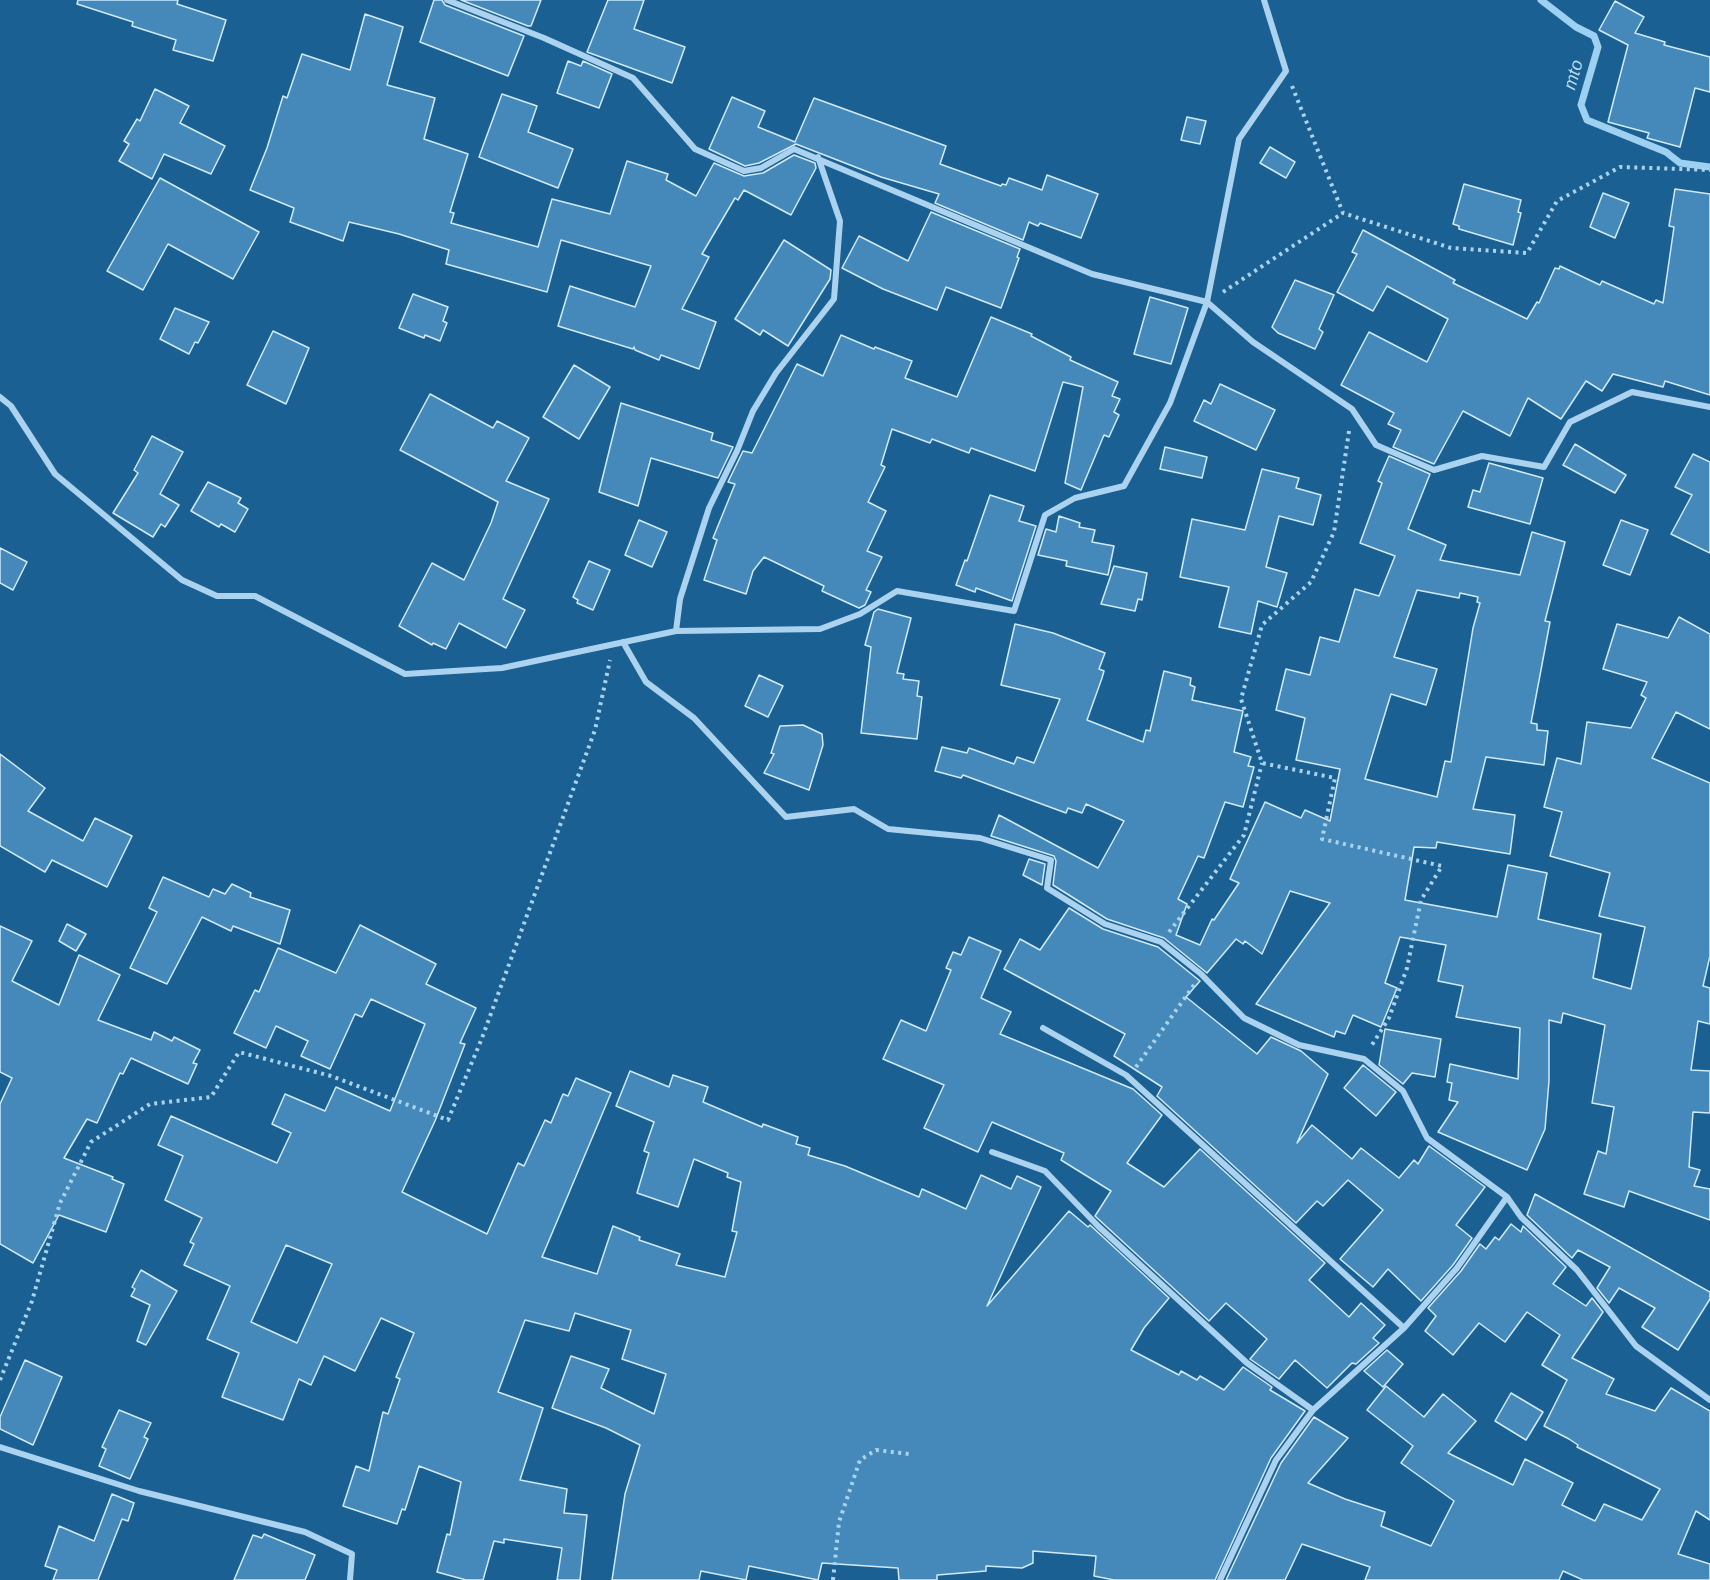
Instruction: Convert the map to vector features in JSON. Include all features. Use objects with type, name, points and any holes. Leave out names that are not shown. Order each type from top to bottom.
[{"type":"street","points":[[447,0],[544,38],[633,78],[695,149],[744,171],[761,168],[794,149],[818,157],[884,189],[1092,274],[1207,302],[1253,342],[1352,409],[1376,445],[1434,470],[1482,456],[1544,467],[1570,423],[1632,392],[1710,407]]},
{"type":"street","points":[[0,397],[11,406],[55,474],[182,580],[217,596],[255,596],[405,674],[502,668],[676,631],[820,629],[860,614],[897,591],[1014,611],[1045,516],[1075,498],[1124,486],[1170,403],[1207,302],[1239,139],[1286,71],[1264,0]]},
{"type":"street","points":[[676,631],[680,599],[688,582],[709,508],[737,451],[753,411],[776,373],[834,299],[840,221],[818,157]]},
{"type":"street","points":[[623,642],[646,682],[694,718],[786,817],[854,809],[888,829],[980,838],[1051,860],[1047,888],[1105,924],[1161,942],[1201,974],[1244,1018],[1299,1045],[1364,1059],[1403,1091],[1427,1138],[1507,1197],[1521,1217],[1577,1270],[1636,1346],[1710,1400]]},
{"type":"street","points":[[1043,1028],[1126,1075],[1404,1328]]},
{"type":"street","points":[[992,1152],[1045,1171],[1098,1226],[1247,1363],[1313,1410]]},
{"type":"street","points":[[1220,1580],[1276,1460],[1313,1410],[1404,1328],[1457,1268],[1507,1197]]},
{"type":"street","points":[[0,1447],[139,1491],[305,1532],[352,1554],[350,1580]]},
{"type":"path","points":[[1286,71],[1343,213]]},
{"type":"path","points":[[1343,213],[1451,248],[1527,253],[1557,201],[1620,168],[1710,170]]},
{"type":"path","points":[[1207,302],[1343,213]]},
{"type":"path","points":[[1161,942],[1244,835],[1262,763],[1241,699],[1262,625],[1311,582],[1334,532],[1352,409]]},
{"type":"path","points":[[0,1380],[32,1301],[60,1203],[91,1142],[150,1104],[211,1097],[239,1052],[331,1076],[448,1120],[482,1038],[595,730],[613,645]]},
{"type":"path","points":[[1262,763],[1335,778],[1322,839],[1442,866],[1421,900],[1407,968],[1389,1018],[1364,1059]]},
{"type":"path","points":[[1126,1075],[1139,1063],[1201,974]]},
{"type":"path","points":[[833,1580],[839,1522],[860,1460],[876,1450],[909,1454]]},
{"type":"building","points":[[78,0],[178,0],[177,4],[226,20],[213,61],[173,50],[176,40],[132,26],[133,22],[77,4]]},
{"type":"building","points":[[434,0],[442,0],[445,5],[524,36],[508,76],[420,42]]},
{"type":"building","points":[[461,0],[541,0],[531,26],[528,26]]},
{"type":"building","points":[[608,0],[644,0],[634,29],[685,47],[672,83],[587,52]]},
{"type":"building","points":[[1615,1],[1644,17],[1635,33],[1665,42],[1664,45],[1710,57],[1710,92],[1695,88],[1680,147],[1647,138],[1649,133],[1608,122],[1628,45],[1599,30]]},
{"type":"building","points":[[365,14],[403,27],[387,85],[435,98],[424,139],[468,154],[450,212],[454,213],[451,223],[538,247],[552,199],[610,214],[627,161],[668,174],[666,180],[696,196],[714,163],[744,176],[763,173],[794,155],[815,163],[816,168],[791,215],[744,190],[738,200],[735,198],[702,254],[709,257],[682,309],[716,322],[699,369],[661,355],[659,360],[635,350],[634,347],[633,349],[558,326],[570,286],[635,307],[651,266],[561,240],[547,292],[446,264],[449,250],[399,234],[349,222],[343,241],[290,222],[294,208],[250,190],[267,148],[283,96],[287,98],[302,54],[350,70]]},
{"type":"building","points":[[568,61],[581,66],[583,61],[612,74],[599,108],[557,93]]},
{"type":"building","points":[[155,89],[189,106],[180,123],[225,146],[211,174],[164,154],[152,179],[119,161],[129,144],[124,141],[137,119],[140,121]]},
{"type":"building","points":[[502,94],[537,106],[528,132],[573,149],[558,188],[479,157]]},
{"type":"building","points":[[732,97],[765,111],[758,127],[795,142],[814,98],[946,146],[940,164],[1001,186],[1006,185],[1009,178],[1042,190],[1047,175],[1098,194],[1081,238],[1040,223],[1038,226],[1029,222],[1023,240],[935,203],[939,194],[881,177],[796,144],[759,163],[745,166],[709,149]]},
{"type":"building","points":[[1187,117],[1206,121],[1200,144],[1181,140]]},
{"type":"building","points":[[1270,147],[1295,162],[1286,178],[1260,163]]},
{"type":"building","points":[[160,178],[259,232],[233,279],[168,244],[143,290],[107,271]]},
{"type":"building","points":[[1464,184],[1521,200],[1518,212],[1521,213],[1513,245],[1459,229],[1459,226],[1453,224]]},
{"type":"building","points":[[1675,189],[1710,194],[1710,395],[1665,381],[1663,387],[1613,374],[1602,391],[1586,381],[1561,419],[1528,398],[1510,436],[1463,411],[1434,464],[1393,447],[1401,430],[1388,424],[1394,413],[1341,385],[1369,332],[1427,362],[1448,319],[1387,286],[1373,311],[1337,292],[1357,254],[1352,252],[1363,230],[1455,280],[1453,283],[1527,319],[1537,302],[1539,303],[1555,268],[1559,269],[1560,266],[1600,285],[1602,281],[1654,304],[1656,300],[1663,303],[1674,227],[1669,226]]},
{"type":"building","points":[[1603,193],[1629,203],[1615,238],[1590,227]]},
{"type":"building","points":[[931,212],[1020,249],[1017,257],[1019,258],[1001,308],[946,287],[937,310],[883,289],[842,268],[859,236],[908,261]]},
{"type":"building","points":[[784,240],[831,270],[830,279],[788,346],[763,330],[760,335],[735,319]]},
{"type":"building","points":[[1295,280],[1334,295],[1319,329],[1323,332],[1315,349],[1278,333],[1272,327]]},
{"type":"building","points":[[413,294],[448,307],[443,321],[447,323],[440,341],[425,335],[424,338],[399,328]]},
{"type":"building","points":[[1150,297],[1188,308],[1171,364],[1134,354]]},
{"type":"building","points":[[175,308],[209,322],[198,343],[195,342],[189,354],[160,339]]},
{"type":"building","points":[[991,317],[1032,334],[1031,336],[1071,357],[1070,360],[1118,382],[1112,396],[1120,399],[1114,412],[1119,415],[1109,437],[1104,435],[1081,490],[1065,483],[1083,387],[1063,382],[1035,471],[971,448],[969,453],[932,439],[930,443],[892,429],[881,465],[885,467],[868,502],[886,511],[867,551],[882,557],[866,590],[871,592],[865,605],[859,608],[822,591],[824,586],[764,557],[753,571],[746,594],[704,580],[717,540],[713,538],[735,484],[728,482],[743,451],[752,453],[797,364],[823,376],[841,335],[912,361],[905,378],[957,397]]},
{"type":"building","points":[[273,331],[309,348],[286,404],[247,385]]},
{"type":"building","points":[[574,365],[610,387],[579,439],[543,417]]},
{"type":"building","points":[[1220,384],[1275,410],[1256,450],[1194,421],[1204,400],[1211,404]]},
{"type":"building","points":[[430,394],[493,428],[497,421],[529,438],[506,481],[549,499],[503,599],[525,610],[506,648],[459,623],[446,649],[433,643],[432,645],[399,626],[432,563],[464,580],[491,523],[498,502],[400,450]]},
{"type":"building","points":[[621,403],[713,433],[711,440],[733,447],[718,478],[651,458],[638,506],[599,492]]},
{"type":"building","points":[[152,436],[183,452],[160,494],[179,505],[165,527],[161,524],[153,537],[113,513],[138,473],[134,470]]},
{"type":"building","points":[[1575,444],[1626,475],[1615,493],[1563,465]]},
{"type":"building","points":[[1165,447],[1207,457],[1202,478],[1160,469]]},
{"type":"building","points":[[1693,454],[1710,462],[1710,553],[1671,534],[1692,495],[1675,487]]},
{"type":"building","points":[[1389,456],[1430,474],[1408,529],[1446,545],[1440,560],[1520,575],[1532,532],[1565,542],[1545,621],[1550,622],[1531,723],[1537,724],[1537,730],[1548,731],[1544,765],[1486,757],[1473,809],[1515,815],[1510,854],[1437,842],[1436,848],[1414,847],[1405,900],[1497,917],[1508,865],[1547,873],[1538,919],[1601,934],[1593,978],[1631,989],[1645,927],[1599,916],[1610,873],[1550,856],[1562,812],[1544,807],[1557,758],[1581,764],[1587,722],[1631,728],[1646,698],[1641,695],[1647,682],[1603,669],[1617,624],[1668,638],[1679,617],[1710,634],[1710,729],[1676,712],[1652,758],[1710,783],[1710,956],[1703,986],[1710,988],[1710,1024],[1698,1021],[1691,1070],[1710,1071],[1710,1113],[1693,1112],[1689,1167],[1700,1170],[1694,1186],[1710,1189],[1710,1220],[1629,1191],[1624,1207],[1584,1194],[1598,1151],[1606,1154],[1614,1107],[1592,1103],[1605,1025],[1563,1013],[1561,1023],[1549,1020],[1549,1081],[1545,1129],[1527,1170],[1438,1132],[1458,1102],[1449,1100],[1452,1083],[1447,1082],[1450,1064],[1518,1079],[1520,1028],[1456,1017],[1463,986],[1438,981],[1446,945],[1400,937],[1385,983],[1397,988],[1381,1027],[1353,1015],[1345,1034],[1336,1031],[1334,1037],[1256,1004],[1330,903],[1290,891],[1262,954],[1245,941],[1243,944],[1236,939],[1207,973],[1164,938],[1107,919],[1053,885],[1056,861],[1054,856],[991,836],[999,815],[1098,868],[1124,821],[1086,804],[1082,813],[1068,808],[1066,813],[963,775],[961,778],[935,771],[942,747],[967,753],[969,748],[1014,764],[1017,757],[1034,763],[1060,699],[1001,685],[1015,624],[1053,633],[1105,653],[1099,669],[1104,671],[1087,720],[1143,742],[1146,730],[1150,731],[1164,671],[1191,678],[1190,685],[1195,687],[1192,700],[1243,711],[1234,752],[1251,757],[1248,766],[1254,767],[1243,807],[1225,802],[1204,858],[1198,856],[1178,899],[1187,904],[1176,935],[1200,945],[1212,919],[1214,920],[1239,883],[1230,879],[1265,802],[1301,818],[1305,810],[1330,821],[1340,769],[1296,760],[1305,718],[1276,710],[1286,669],[1310,675],[1320,637],[1339,642],[1355,589],[1379,596],[1395,556],[1360,543],[1382,483],[1378,481]],"holes":[[[1417,590],[1459,598],[1460,593],[1478,597],[1477,602],[1480,603],[1473,628],[1451,762],[1445,761],[1437,797],[1365,779],[1391,694],[1426,705],[1437,669],[1394,657]]]},
{"type":"building","points":[[1489,463],[1543,478],[1530,524],[1468,507],[1473,490],[1480,492]]},
{"type":"building","points":[[1262,469],[1299,478],[1296,488],[1321,495],[1313,525],[1279,516],[1266,567],[1287,573],[1277,607],[1258,601],[1251,634],[1219,627],[1229,587],[1180,577],[1192,519],[1245,530]]},
{"type":"building","points":[[208,482],[241,498],[238,503],[248,509],[235,532],[221,524],[219,527],[191,511]]},
{"type":"building","points":[[990,495],[1024,506],[1019,521],[1036,526],[1012,601],[976,588],[975,592],[956,585],[965,560],[967,561]]},
{"type":"building","points":[[1059,516],[1080,523],[1079,527],[1095,530],[1092,542],[1114,546],[1108,575],[1066,566],[1067,561],[1038,555],[1046,529],[1056,532]]},
{"type":"building","points":[[639,520],[667,532],[652,567],[625,555]]},
{"type":"building","points":[[1621,520],[1648,530],[1630,575],[1603,565]]},
{"type":"building","points":[[0,548],[27,562],[13,590],[0,583]]},
{"type":"building","points":[[589,561],[610,570],[593,610],[577,603],[578,600],[573,597]]},
{"type":"building","points":[[1114,566],[1147,573],[1142,600],[1138,599],[1135,611],[1101,604]]},
{"type":"building","points":[[878,609],[911,618],[897,673],[904,674],[903,679],[919,681],[917,696],[922,697],[917,739],[861,733],[871,647],[865,645],[874,612]]},
{"type":"building","points":[[759,675],[783,686],[768,717],[745,706]]},
{"type":"building","points":[[803,725],[822,734],[823,745],[809,790],[764,773],[774,754],[771,753],[780,726]]},
{"type":"building","points":[[0,754],[45,788],[28,811],[83,841],[95,818],[132,836],[107,887],[52,860],[45,872],[0,846]]},
{"type":"building","points":[[1029,859],[1045,864],[1042,885],[1023,875]]},
{"type":"building","points":[[163,877],[209,897],[213,889],[225,894],[232,884],[251,893],[250,897],[290,910],[280,944],[233,926],[231,931],[202,917],[167,984],[130,968],[157,912],[149,908]]},
{"type":"building","points":[[1069,908],[1103,929],[1158,947],[1200,981],[1186,997],[1257,1054],[1271,1037],[1301,1051],[1328,1074],[1297,1143],[1312,1125],[1352,1159],[1361,1148],[1399,1178],[1414,1160],[1418,1164],[1429,1146],[1485,1187],[1456,1225],[1472,1238],[1453,1265],[1421,1301],[1388,1269],[1373,1287],[1340,1259],[1383,1210],[1348,1180],[1323,1206],[1317,1201],[1296,1223],[1157,1096],[1162,1087],[1114,1056],[1125,1034],[1004,969],[1020,939],[1040,950]]},
{"type":"building","points":[[67,924],[86,934],[76,951],[59,941]]},
{"type":"building","points":[[360,925],[436,964],[426,984],[476,1008],[460,1043],[465,1044],[435,1121],[402,1192],[487,1234],[518,1163],[524,1166],[545,1120],[551,1123],[563,1094],[568,1096],[576,1078],[611,1093],[542,1257],[597,1274],[613,1226],[640,1237],[639,1240],[680,1254],[676,1265],[725,1277],[737,1232],[732,1231],[741,1182],[727,1177],[728,1173],[694,1159],[678,1207],[637,1193],[649,1153],[644,1151],[654,1122],[616,1106],[630,1071],[669,1087],[673,1075],[708,1087],[703,1102],[762,1127],[763,1124],[798,1137],[796,1144],[810,1148],[808,1155],[845,1166],[919,1197],[922,1189],[966,1209],[981,1175],[1011,1189],[1017,1176],[1041,1187],[987,1306],[1069,1211],[1088,1227],[1090,1225],[1169,1298],[1144,1328],[1131,1350],[1179,1375],[1181,1371],[1197,1380],[1200,1376],[1224,1390],[1243,1367],[1272,1387],[1270,1390],[1305,1411],[1271,1458],[1215,1580],[1114,1580],[1094,1576],[1096,1556],[1033,1551],[1033,1563],[1022,1568],[986,1566],[986,1571],[937,1575],[937,1580],[899,1580],[898,1568],[822,1563],[818,1580],[749,1566],[746,1580],[701,1571],[699,1580],[612,1580],[625,1494],[640,1445],[606,1428],[552,1408],[571,1356],[609,1369],[601,1388],[654,1414],[666,1374],[622,1359],[631,1330],[575,1313],[569,1331],[525,1320],[498,1392],[543,1408],[520,1480],[567,1489],[564,1513],[587,1515],[580,1580],[557,1580],[562,1548],[504,1539],[504,1543],[494,1541],[483,1580],[466,1580],[437,1572],[447,1534],[450,1535],[461,1482],[419,1466],[405,1510],[402,1509],[397,1524],[343,1506],[356,1466],[369,1471],[383,1412],[388,1414],[400,1379],[396,1377],[414,1333],[381,1318],[355,1371],[324,1356],[311,1385],[299,1379],[283,1420],[222,1397],[239,1353],[207,1339],[230,1286],[184,1265],[194,1244],[190,1242],[202,1218],[165,1200],[183,1156],[158,1145],[171,1116],[277,1163],[291,1133],[272,1124],[285,1094],[325,1111],[336,1087],[390,1111],[425,1024],[371,999],[362,1017],[355,1014],[330,1069],[301,1056],[308,1041],[276,1026],[266,1048],[234,1033],[255,990],[259,992],[278,948],[336,973]],"holes":[[[286,1245],[332,1264],[297,1343],[251,1322]]]},
{"type":"building","points":[[0,926],[32,941],[12,981],[59,1005],[79,955],[120,975],[98,1020],[151,1040],[154,1032],[172,1041],[174,1037],[200,1050],[193,1063],[197,1064],[188,1084],[131,1058],[123,1074],[120,1073],[97,1123],[87,1119],[64,1158],[113,1177],[112,1179],[124,1184],[106,1232],[59,1215],[33,1263],[0,1244],[0,1104],[12,1078],[0,1072]]},
{"type":"building","points":[[969,937],[1001,951],[981,998],[1011,1012],[1000,1034],[1133,1089],[1162,1115],[1127,1163],[1164,1187],[1200,1149],[1325,1263],[1309,1280],[1349,1317],[1361,1303],[1385,1325],[1373,1338],[1379,1343],[1356,1364],[1352,1363],[1327,1388],[1295,1360],[1279,1379],[1250,1359],[1267,1339],[1226,1303],[1209,1321],[1095,1216],[1111,1191],[1061,1160],[1064,1153],[992,1122],[978,1152],[924,1128],[944,1085],[883,1059],[901,1020],[926,1031],[951,970],[946,968],[953,952],[961,955]]},
{"type":"building","points":[[1385,1029],[1441,1039],[1435,1077],[1412,1073],[1403,1084],[1379,1065]]},
{"type":"building","points":[[1363,1065],[1396,1092],[1376,1116],[1344,1088]]},
{"type":"building","points":[[1535,1194],[1710,1292],[1710,1299],[1678,1350],[1642,1327],[1655,1308],[1619,1288],[1609,1303],[1597,1288],[1610,1267],[1578,1250],[1572,1258],[1527,1215]]},
{"type":"building","points":[[1511,1224],[1521,1232],[1523,1226],[1566,1267],[1553,1284],[1586,1306],[1592,1298],[1603,1312],[1572,1358],[1614,1379],[1606,1394],[1655,1411],[1671,1388],[1710,1411],[1710,1520],[1696,1511],[1678,1554],[1710,1564],[1710,1580],[1583,1580],[1563,1571],[1559,1580],[1365,1580],[1370,1567],[1302,1544],[1285,1580],[1226,1580],[1281,1463],[1314,1417],[1348,1438],[1308,1483],[1345,1499],[1385,1512],[1381,1526],[1431,1546],[1454,1501],[1401,1463],[1413,1446],[1367,1410],[1386,1386],[1424,1417],[1443,1394],[1476,1421],[1448,1453],[1513,1485],[1525,1459],[1573,1483],[1562,1505],[1595,1521],[1604,1504],[1642,1520],[1660,1489],[1577,1447],[1578,1445],[1569,1439],[1544,1426],[1567,1380],[1542,1365],[1560,1335],[1527,1312],[1505,1342],[1479,1323],[1453,1355],[1425,1331],[1436,1316],[1428,1308],[1461,1271],[1480,1244],[1486,1249],[1495,1237],[1499,1240]]},
{"type":"building","points":[[141,1270],[177,1291],[146,1345],[137,1341],[150,1305],[131,1296],[135,1289],[132,1287]]},
{"type":"building","points":[[1387,1350],[1403,1364],[1383,1387],[1364,1371]]},
{"type":"building","points":[[25,1360],[62,1377],[33,1445],[0,1429],[0,1417]]},
{"type":"building","points":[[1511,1393],[1543,1412],[1526,1440],[1495,1421]]},
{"type":"building","points":[[119,1410],[151,1423],[144,1437],[148,1439],[130,1479],[99,1466],[106,1449],[102,1447]]},
{"type":"building","points":[[112,1494],[134,1503],[128,1521],[122,1519],[98,1580],[53,1580],[57,1570],[45,1566],[59,1526],[94,1541]]},
{"type":"building","points":[[264,1534],[315,1555],[305,1580],[234,1580],[253,1535],[262,1538]]},
{"type":"waterway","name":"mto","points":[[1541,0],[1576,27],[1594,36],[1598,47],[1581,105],[1587,120],[1666,152],[1680,163],[1710,167]]}]
